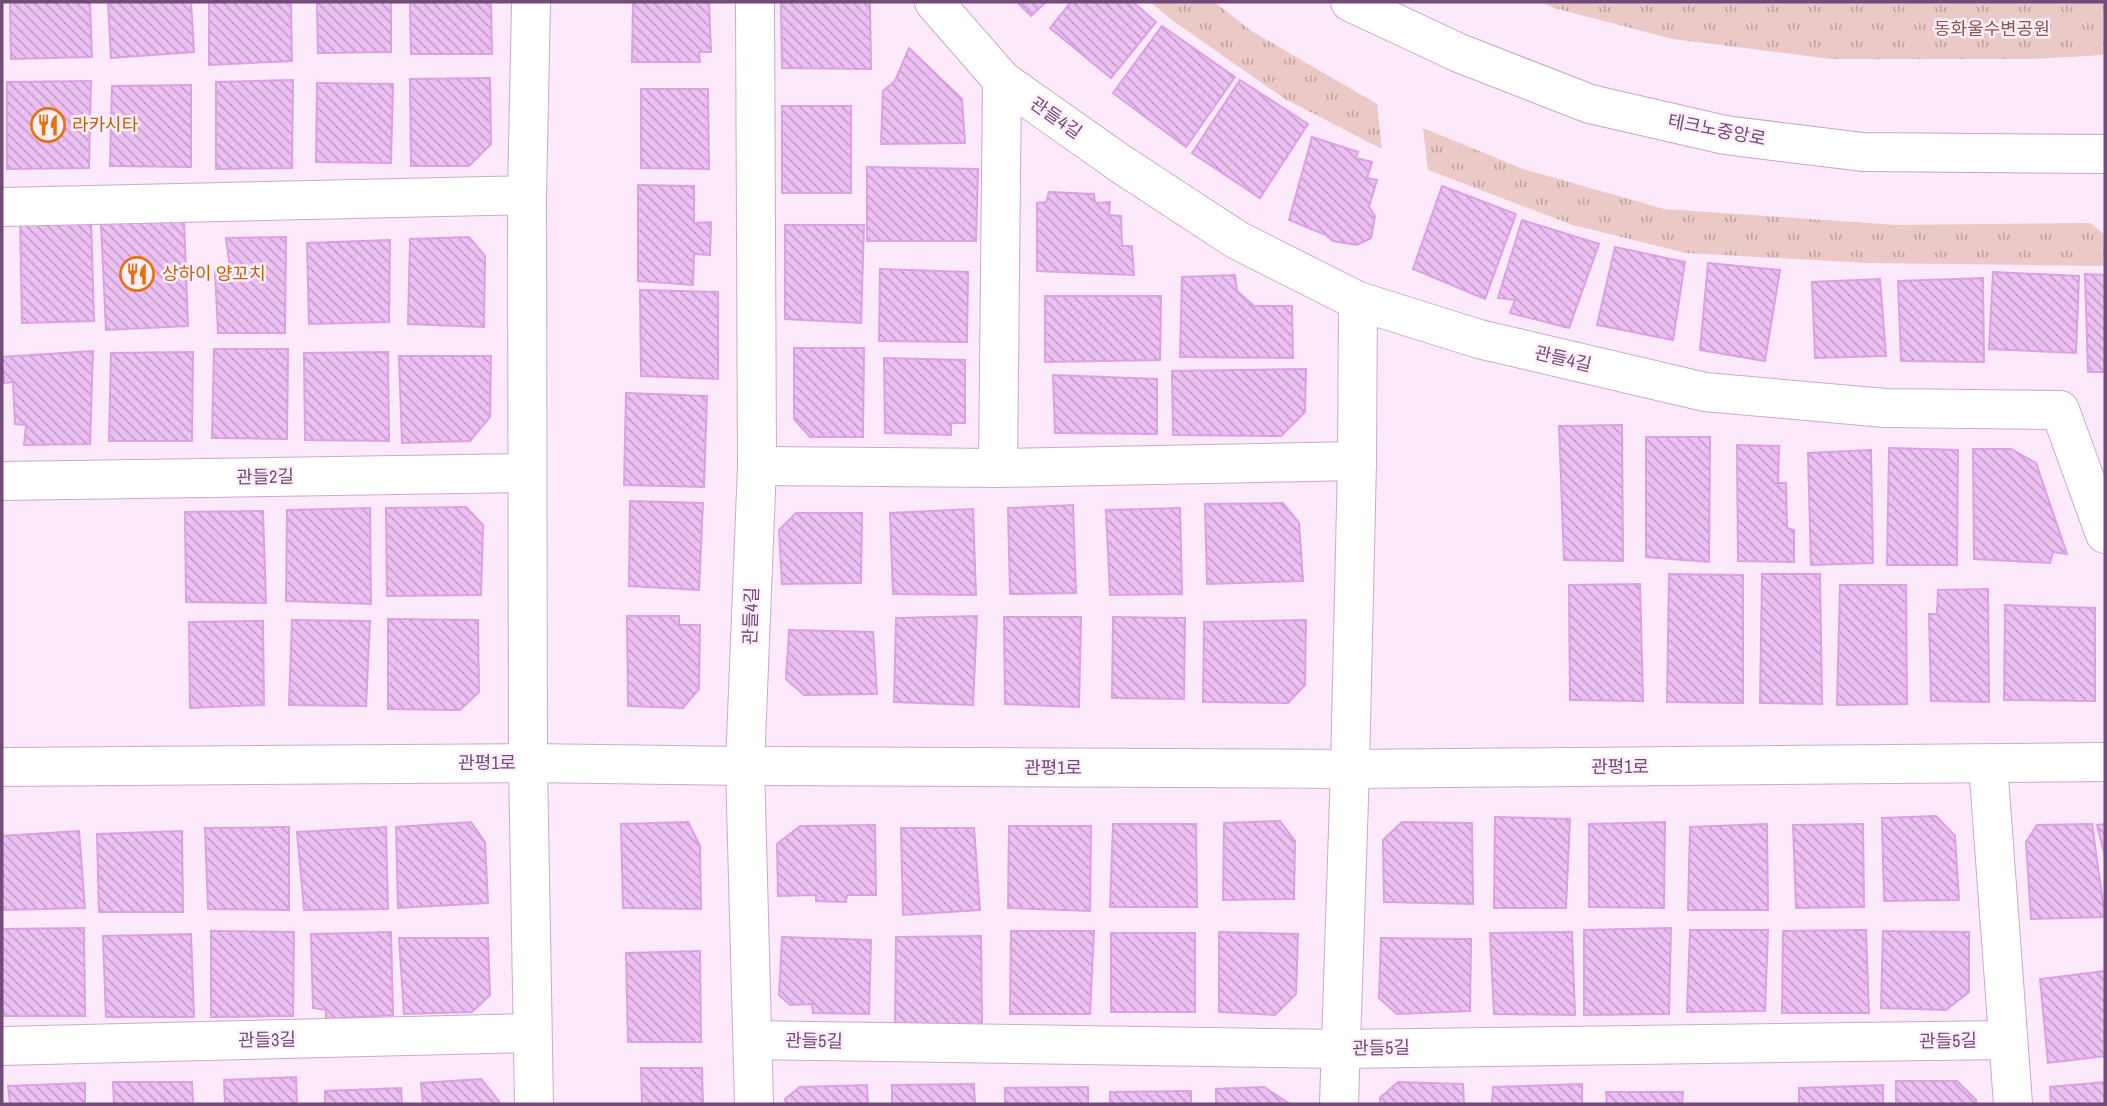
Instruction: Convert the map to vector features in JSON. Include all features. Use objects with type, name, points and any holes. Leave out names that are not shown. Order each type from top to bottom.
[{"type":"street","points":[[531,2],[527,195],[527,473],[528,763],[534,1104]]},
{"type":"street","name":"관들4길","points":[[745,766],[757,466],[755,2]]},
{"type":"street","name":"관들4길","points":[[934,2],[1003,80],[1122,164],[1237,240],[1359,301],[1479,339],[1705,392],[1885,408],[2060,410],[2105,534]]},
{"type":"street","name":"테크노중앙로","points":[[1350,2],[1460,53],[1590,104],[1725,135],[1863,152],[2105,154]]},
{"type":"street","name":"관들4길","points":[[998,468],[1003,80]]},
{"type":"street","points":[[2023,152],[2047,179],[2105,179]]},
{"type":"street","points":[[2,207],[527,195]]},
{"type":"street","points":[[1339,1104],[1350,769],[1359,301]]},
{"type":"street","points":[[757,466],[998,468],[1357,461]]},
{"type":"street","name":"관들2길","points":[[2,481],[527,473]]},
{"type":"street","name":"관평1로","points":[[2,767],[528,763],[1350,769],[2105,762]]},
{"type":"street","points":[[1988,764],[2013,1104]]},
{"type":"street","points":[[745,766],[754,1104]]},
{"type":"street","name":"관들3길","points":[[2,1046],[532,1033]]},
{"type":"street","name":"관들5길","points":[[753,1040],[1340,1049],[2008,1040]]},
{"type":"green space","points":[[1150,2],[1214,2],[1253,32],[1377,104],[1382,149],[1285,99]]},
{"type":"green space","name":"동화울수변공원","points":[[1541,2],[2105,2],[2105,55],[2031,59],[1831,59],[1673,39],[1554,8]]},
{"type":"green space","points":[[1423,128],[1523,169],[1664,209],[1897,225],[2090,223],[2105,235],[2105,266],[1868,263],[1686,253],[1573,225],[1428,170]]},
{"type":"building","points":[[10,2],[90,2],[92,57],[11,59]]},
{"type":"building","points":[[108,2],[191,2],[194,52],[111,58]]},
{"type":"building","points":[[209,2],[291,2],[292,61],[209,65]]},
{"type":"building","points":[[317,2],[391,2],[391,52],[318,53]]},
{"type":"building","points":[[410,2],[491,2],[492,54],[411,54]]},
{"type":"building","points":[[633,2],[709,2],[711,52],[699,52],[700,62],[632,62]]},
{"type":"building","points":[[781,2],[870,2],[871,69],[782,68]]},
{"type":"building","points":[[1017,2],[1046,2],[1031,16]]},
{"type":"building","points":[[1071,2],[1133,2],[1156,22],[1111,78],[1050,28]]},
{"type":"building","points":[[1162,26],[1235,77],[1186,147],[1113,93]]},
{"type":"building","points":[[909,48],[962,99],[965,143],[881,144],[883,91],[895,81]]},
{"type":"building","points":[[490,78],[491,144],[469,166],[411,166],[410,79]]},
{"type":"building","points":[[293,80],[292,168],[216,169],[216,82]]},
{"type":"building","points":[[1240,80],[1308,124],[1260,198],[1192,153]]},
{"type":"building","name":"라카시타","points":[[91,81],[89,168],[7,169],[7,82]]},
{"type":"building","points":[[317,83],[393,84],[391,163],[316,162]]},
{"type":"building","points":[[191,85],[191,167],[110,166],[112,86]]},
{"type":"building","points":[[641,89],[708,89],[709,169],[641,168]]},
{"type":"building","points":[[782,106],[851,106],[851,193],[782,193]]},
{"type":"building","points":[[1312,137],[1358,152],[1356,158],[1372,162],[1367,178],[1377,180],[1369,207],[1375,216],[1371,238],[1357,245],[1333,241],[1326,235],[1289,220]]},
{"type":"building","points":[[867,167],[978,169],[976,241],[867,241]]},
{"type":"building","points":[[638,185],[694,186],[694,223],[711,222],[710,255],[694,254],[693,285],[638,281]]},
{"type":"building","points":[[1442,186],[1516,214],[1485,299],[1413,269]]},
{"type":"building","points":[[1049,192],[1094,194],[1095,203],[1110,202],[1109,215],[1121,216],[1122,246],[1132,246],[1134,275],[1037,271],[1037,203],[1046,202]]},
{"type":"building","points":[[91,218],[94,321],[22,323],[20,220]]},
{"type":"building","points":[[184,219],[188,326],[106,330],[101,224]]},
{"type":"building","points":[[1522,220],[1599,244],[1569,328],[1510,313],[1515,300],[1498,298]]},
{"type":"building","points":[[785,225],[864,225],[861,323],[785,319]]},
{"type":"building","points":[[286,237],[285,333],[218,333],[215,270],[230,268],[226,238]]},
{"type":"building","points":[[469,237],[485,256],[484,327],[408,324],[410,239]]},
{"type":"building","points":[[390,240],[389,322],[309,324],[307,243]]},
{"type":"building","points":[[1615,247],[1685,262],[1673,340],[1597,325]]},
{"type":"building","points":[[1708,263],[1780,270],[1765,361],[1700,350]]},
{"type":"building","points":[[880,269],[968,272],[967,342],[879,341]]},
{"type":"building","points":[[1993,272],[2079,276],[2076,353],[1989,349]]},
{"type":"building","points":[[2085,274],[2105,275],[2105,372],[2088,372]]},
{"type":"building","points":[[1235,275],[1237,291],[1254,306],[1292,306],[1293,358],[1180,357],[1182,277]]},
{"type":"building","points":[[1983,278],[1984,362],[1901,361],[1898,281]]},
{"type":"building","points":[[1880,279],[1886,356],[1815,358],[1812,282]]},
{"type":"building","points":[[640,290],[718,292],[718,379],[641,376]]},
{"type":"building","points":[[1045,296],[1161,296],[1160,360],[1045,362]]},
{"type":"building","points":[[794,348],[864,348],[863,437],[810,437],[794,419]]},
{"type":"building","points":[[214,349],[288,349],[287,439],[212,438]]},
{"type":"building","points":[[93,351],[90,444],[24,445],[26,425],[15,424],[13,382],[4,383],[2,357]]},
{"type":"building","points":[[193,352],[192,441],[109,441],[111,353]]},
{"type":"building","points":[[388,352],[389,441],[305,440],[304,353]]},
{"type":"building","points":[[399,356],[491,356],[490,417],[470,441],[402,443]]},
{"type":"building","points":[[884,358],[965,360],[965,423],[951,423],[951,435],[885,433]]},
{"type":"building","points":[[1306,369],[1305,412],[1281,436],[1173,435],[1172,371]]},
{"type":"building","points":[[1053,375],[1157,379],[1157,434],[1055,433]]},
{"type":"building","points":[[626,393],[707,396],[704,487],[624,485]]},
{"type":"building","points":[[1622,425],[1623,561],[1564,560],[1559,426]]},
{"type":"building","points":[[1646,437],[1710,437],[1709,562],[1646,557]]},
{"type":"building","points":[[1737,445],[1779,446],[1778,483],[1786,483],[1787,528],[1794,530],[1794,562],[1738,561]]},
{"type":"building","points":[[1889,448],[1958,450],[1957,565],[1887,565]]},
{"type":"building","points":[[1973,449],[2011,449],[2036,463],[2067,554],[2053,552],[2050,563],[1974,559]]},
{"type":"building","points":[[1871,450],[1873,563],[1811,565],[1808,453]]},
{"type":"building","points":[[630,501],[703,503],[699,590],[629,586]]},
{"type":"building","points":[[1283,503],[1299,523],[1303,581],[1207,584],[1205,504]]},
{"type":"building","points":[[1073,505],[1076,593],[1010,594],[1008,508]]},
{"type":"building","points":[[466,507],[483,525],[481,595],[387,596],[386,508]]},
{"type":"building","points":[[370,508],[371,604],[286,601],[287,510]]},
{"type":"building","points":[[1180,508],[1182,594],[1110,595],[1106,510]]},
{"type":"building","points":[[973,509],[976,595],[893,594],[890,513]]},
{"type":"building","points":[[263,511],[266,603],[186,602],[185,512]]},
{"type":"building","points":[[796,513],[862,513],[861,583],[782,584],[779,530]]},
{"type":"building","points":[[1669,574],[1743,575],[1743,703],[1667,702]]},
{"type":"building","points":[[1762,574],[1820,574],[1822,704],[1760,703]]},
{"type":"building","points":[[1640,584],[1643,701],[1570,700],[1569,585]]},
{"type":"building","points":[[1840,585],[1906,585],[1907,704],[1837,705]]},
{"type":"building","points":[[1988,589],[1989,702],[1931,701],[1929,614],[1937,614],[1938,590]]},
{"type":"building","points":[[2005,605],[2095,608],[2095,701],[2004,700]]},
{"type":"building","points":[[627,616],[679,616],[679,625],[700,625],[699,689],[683,708],[628,706]]},
{"type":"building","points":[[977,616],[973,705],[894,702],[896,618]]},
{"type":"building","points":[[1004,617],[1081,617],[1079,707],[1005,704]]},
{"type":"building","points":[[1113,617],[1185,618],[1184,699],[1112,698]]},
{"type":"building","points":[[388,619],[478,620],[479,692],[460,710],[388,709]]},
{"type":"building","points":[[292,620],[370,621],[366,706],[289,705]]},
{"type":"building","points":[[1306,620],[1305,685],[1288,703],[1203,702],[1204,622]]},
{"type":"building","points":[[263,621],[264,705],[190,708],[189,622]]},
{"type":"building","points":[[789,630],[873,632],[877,694],[804,695],[786,679]]},
{"type":"building","points":[[1936,816],[1955,836],[1959,900],[1884,901],[1882,818]]},
{"type":"building","points":[[1495,817],[1570,819],[1566,908],[1494,908]]},
{"type":"building","points":[[1280,821],[1295,841],[1294,899],[1223,900],[1224,823]]},
{"type":"building","points":[[471,822],[485,842],[488,903],[398,908],[396,827]]},
{"type":"building","points":[[688,822],[700,846],[701,909],[623,908],[621,824]]},
{"type":"building","points":[[1402,822],[1472,823],[1473,904],[1384,902],[1383,840]]},
{"type":"building","points":[[1665,822],[1664,908],[1589,907],[1589,824]]},
{"type":"building","points":[[1113,824],[1196,824],[1197,907],[1110,907]]},
{"type":"building","points":[[1767,824],[1768,910],[1688,910],[1690,827]]},
{"type":"building","points":[[1863,824],[1864,907],[1796,908],[1793,825]]},
{"type":"building","points":[[2092,824],[2105,917],[2031,919],[2026,842],[2037,825]]},
{"type":"building","points":[[2105,824],[2105,857],[2097,825]]},
{"type":"building","points":[[875,825],[876,895],[847,895],[846,902],[816,901],[816,895],[778,896],[777,844],[800,826]]},
{"type":"building","points":[[1009,826],[1091,826],[1090,911],[1008,908]]},
{"type":"building","points":[[289,827],[289,910],[208,909],[205,828]]},
{"type":"building","points":[[386,827],[388,909],[304,910],[297,832]]},
{"type":"building","points":[[901,828],[974,828],[980,910],[903,915]]},
{"type":"building","points":[[79,831],[85,908],[2,910],[2,836]]},
{"type":"building","points":[[182,831],[183,912],[99,912],[97,834]]},
{"type":"building","points":[[84,928],[85,1016],[2,1016],[2,929]]},
{"type":"building","points":[[1671,928],[1669,1014],[1584,1015],[1584,930]]},
{"type":"building","points":[[1690,930],[1768,930],[1765,1011],[1687,1012]]},
{"type":"building","points":[[1866,930],[1869,1013],[1782,1013],[1783,931]]},
{"type":"building","points":[[211,931],[294,932],[293,1016],[211,1017]]},
{"type":"building","points":[[1011,931],[1094,931],[1090,1014],[1010,1014]]},
{"type":"building","points":[[1883,931],[1969,932],[1969,992],[1946,1010],[1881,1008]]},
{"type":"building","points":[[391,932],[393,1015],[326,1019],[326,1010],[313,1008],[311,934]]},
{"type":"building","points":[[1219,932],[1298,934],[1296,994],[1275,1015],[1219,1012]]},
{"type":"building","points":[[1572,932],[1575,1015],[1494,1014],[1490,933]]},
{"type":"building","points":[[1111,933],[1195,933],[1195,1012],[1111,1012]]},
{"type":"building","points":[[191,934],[194,1017],[106,1017],[103,936]]},
{"type":"building","points":[[981,936],[982,1025],[895,1023],[896,937]]},
{"type":"building","points":[[782,937],[871,940],[869,1014],[813,1013],[812,1004],[790,1005],[779,995]]},
{"type":"building","points":[[399,938],[488,938],[490,995],[472,1012],[404,1014]]},
{"type":"building","points":[[1381,938],[1471,939],[1470,1011],[1397,1014],[1379,998]]},
{"type":"building","points":[[700,951],[701,1042],[628,1042],[626,953]]},
{"type":"building","points":[[2105,971],[2105,1056],[2048,1063],[2040,979]]},
{"type":"building","points":[[641,1068],[702,1068],[703,1104],[642,1104]]},
{"type":"building","points":[[296,1077],[297,1104],[225,1104],[224,1080]]},
{"type":"building","points":[[481,1079],[499,1104],[423,1104],[421,1083]]},
{"type":"building","points":[[1896,1081],[1957,1081],[1976,1100],[1976,1104],[1896,1104]]},
{"type":"building","points":[[113,1082],[192,1082],[193,1104],[114,1104]]},
{"type":"building","points":[[1398,1082],[1463,1084],[1464,1104],[1380,1104],[1380,1098]]},
{"type":"building","points":[[2105,1082],[2105,1104],[2051,1104],[2050,1087]]},
{"type":"building","points":[[85,1083],[85,1104],[10,1104],[8,1086]]},
{"type":"building","points":[[974,1084],[975,1104],[892,1104],[892,1085]]},
{"type":"building","points":[[1582,1084],[1582,1104],[1492,1104],[1493,1087]]},
{"type":"building","points":[[867,1085],[868,1104],[786,1104],[785,1099],[800,1087]]},
{"type":"building","points":[[1883,1085],[1883,1104],[1799,1104],[1799,1088]]},
{"type":"building","points":[[1088,1087],[1088,1104],[1005,1104],[1005,1088]]},
{"type":"building","points":[[1264,1087],[1290,1104],[1216,1104],[1216,1089]]},
{"type":"building","points":[[401,1088],[402,1104],[325,1104],[325,1091]]},
{"type":"building","points":[[1191,1091],[1191,1104],[1110,1104],[1110,1092]]},
{"type":"building","points":[[1606,1092],[1683,1092],[1682,1104],[1607,1104]]},
{"type":"place","name":"라카시타","points":[[48,125]]},
{"type":"place","name":"상하이 양꼬치","points":[[137,274]]}]
